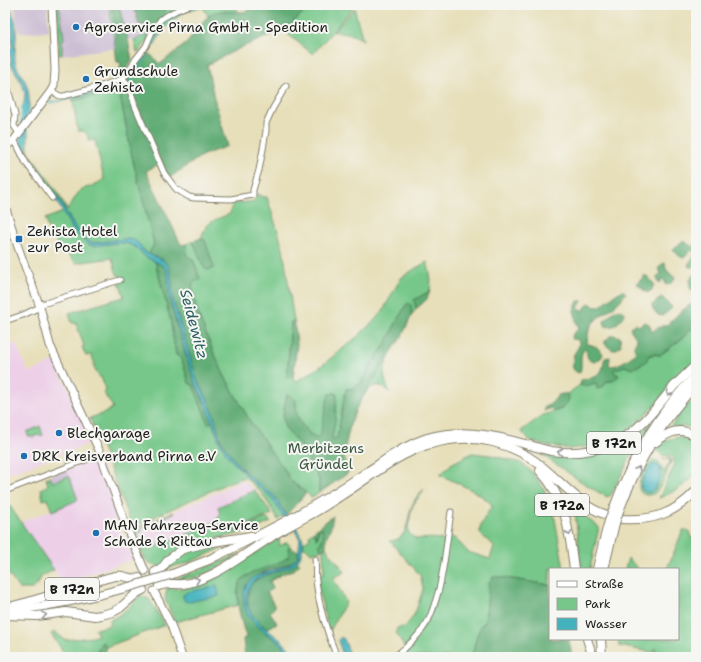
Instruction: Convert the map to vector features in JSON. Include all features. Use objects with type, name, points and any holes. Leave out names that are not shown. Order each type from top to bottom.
[{"type":"highway","name":"B 172n","points":[[471,436],[504,438],[540,448],[563,452],[582,451],[607,446],[626,436],[642,424],[675,385],[696,365]]},
{"type":"highway","name":"B 172a","points":[[604,568],[614,517],[628,472],[661,416],[696,375]]},
{"type":"highway","name":"B 172a","points":[[598,568],[603,543],[614,517],[646,453],[667,420],[696,385]]},
{"type":"highway","name":"B 172n","points":[[646,453],[656,442],[668,433],[684,431],[696,436]]},
{"type":"highway","name":"B 172n","points":[[5,612],[98,596],[170,575],[206,561],[270,533],[310,511],[395,453],[410,445],[435,436],[458,433],[498,444],[522,454],[534,460],[578,498],[596,511],[614,517],[644,519],[662,515],[678,507],[690,498],[696,491]]},
{"type":"highway","name":"B 172n","points":[[504,438],[524,448],[546,464],[564,481],[578,498]]},
{"type":"highway","name":"B 172a","points":[[522,454],[547,479],[560,499],[566,520],[574,568]]},
{"type":"highway","name":"B 172n","points":[[157,588],[167,583],[190,583],[208,576],[235,561],[270,533]]},
{"type":"highway","points":[[155,572],[159,571],[169,559],[183,549],[207,543],[270,533]]},
{"type":"highway","name":"B 172n","points":[[5,608],[107,578],[122,576],[132,579],[142,574]]},
{"type":"highway","points":[[5,615],[37,616],[66,612],[95,616],[101,615],[113,612],[120,608],[136,593],[143,590]]},
{"type":"highway","points":[[587,640],[594,657]]},
{"type":"highway","points":[[593,640],[594,657]]},
{"type":"highway","points":[[601,640],[602,657]]},
{"type":"main road","points":[[5,147],[14,140],[54,85],[55,75],[52,5]]},
{"type":"main road","points":[[5,206],[8,229],[40,306],[52,351],[101,454],[142,574],[139,584],[143,590],[148,592],[157,588]]},
{"type":"main road","points":[[142,574],[150,570],[159,576],[160,579],[157,588],[182,657]]},
{"type":"street","points":[[51,91],[60,96],[64,96],[122,79],[146,46],[152,32],[161,20],[175,11],[189,5]]},
{"type":"street","points":[[122,79],[128,84],[135,106],[164,173],[172,185],[189,196],[205,199],[231,199],[253,195],[263,149],[266,123],[286,86]]},
{"type":"street","points":[[5,85],[8,89],[15,115],[14,126],[20,132]]},
{"type":"street","points":[[14,140],[26,163],[52,198]]},
{"type":"street","points":[[5,321],[23,315],[40,306],[120,280]]},
{"type":"street","points":[[5,491],[22,486],[101,454]]},
{"type":"street","points":[[394,657],[422,631],[432,612],[442,574],[451,512]]},
{"type":"street","points":[[315,559],[316,580],[322,612],[330,640],[337,657]]},
{"type":"street","points":[[400,653],[404,657]]},
{"type":"shaded area","points":[[13,5],[47,5],[49,31],[19,33],[15,8]]},
{"type":"shaded area","points":[[59,5],[109,5],[116,48],[62,55],[62,42],[64,38]]},
{"type":"shaded area","points":[[119,5],[134,5],[139,25],[144,25],[147,35],[134,40],[128,39]]},
{"type":"shaded area","points":[[15,343],[29,373],[55,361],[94,442],[18,470],[5,473],[5,346]]},
{"type":"shaded area","points":[[99,459],[104,471],[103,472],[115,505],[119,525],[123,535],[125,535],[131,546],[130,547],[135,559],[63,583],[20,522],[78,500],[66,469]]},
{"type":"shaded area","points":[[66,469],[69,476],[51,482],[50,476]]},
{"type":"shaded area","points":[[241,481],[245,482],[254,490],[218,506],[221,514],[219,518],[209,525],[150,549],[146,548],[141,538],[137,540],[135,535],[142,532],[140,528]]},
{"type":"green space","points":[[56,5],[59,5],[64,38],[62,42],[62,55],[59,55]]},
{"type":"green space","points":[[109,5],[112,5],[117,38],[114,38]]},
{"type":"green space","points":[[112,5],[119,5],[132,60],[124,74],[118,76],[118,69],[121,67],[120,62],[117,62],[114,38],[117,38]]},
{"type":"green space","points":[[134,5],[166,5],[164,7],[166,15],[152,28],[150,24],[139,25]]},
{"type":"green space","points":[[166,5],[185,5],[166,15],[164,7]]},
{"type":"green space","points":[[195,5],[235,5],[238,12],[215,12],[208,16],[202,6],[185,12],[183,9]]},
{"type":"green space","points":[[259,5],[310,5],[292,23],[280,28],[269,36],[242,47],[207,65],[214,98],[228,146],[203,155],[169,178],[161,163],[126,77],[129,76],[146,50],[160,64],[187,43],[205,19],[212,13],[220,11],[244,12]]},
{"type":"green space","points":[[310,5],[355,5],[313,54],[280,28],[297,18]]},
{"type":"green space","points":[[355,8],[363,40],[348,33],[333,32]]},
{"type":"green space","points":[[181,10],[183,13],[173,20],[153,47],[148,45],[153,33],[162,20]]},
{"type":"green space","points":[[148,24],[151,32],[145,44],[139,52],[137,52],[134,40],[147,35],[144,25]]},
{"type":"green space","points":[[123,82],[128,88],[119,91],[133,161],[154,244],[149,254],[133,240],[122,239],[103,242],[88,241],[77,231],[59,199],[32,165],[25,151],[25,143],[28,135],[28,148],[30,155],[57,191],[67,210],[80,190],[95,185],[104,179],[95,140],[89,141],[86,133],[83,131],[78,131],[73,101],[100,94],[99,88]]},
{"type":"green space","points":[[99,88],[100,94],[73,101],[72,97]]},
{"type":"green space","points":[[128,88],[159,164],[146,171],[181,245],[186,244],[186,252],[188,257],[193,259],[200,279],[192,284],[195,302],[199,317],[213,351],[224,375],[251,423],[283,467],[291,481],[306,493],[286,515],[274,496],[250,477],[235,461],[221,441],[213,413],[197,380],[173,300],[171,276],[163,260],[149,254],[154,244],[133,161],[119,91]]},
{"type":"green space","points":[[258,193],[261,197],[267,197],[283,248],[294,321],[291,322],[287,377],[293,377],[294,380],[297,381],[320,367],[357,337],[382,312],[401,278],[427,262],[430,273],[430,291],[415,300],[416,309],[412,315],[411,305],[406,305],[385,345],[372,363],[361,383],[352,389],[346,389],[337,438],[332,438],[337,395],[334,392],[332,394],[320,435],[317,439],[301,424],[296,412],[295,399],[291,396],[287,396],[283,418],[285,428],[307,453],[310,464],[319,479],[319,493],[311,498],[291,481],[283,467],[251,423],[224,375],[199,317],[192,283],[198,273],[193,259],[188,258],[186,252],[186,244],[193,241],[202,264],[205,240],[201,238],[206,228],[215,220],[230,214],[232,204],[254,201]]},
{"type":"green space","points":[[63,212],[74,230],[89,245],[126,243],[134,246],[146,257],[155,261],[170,318],[176,355],[181,357],[189,383],[193,385],[208,423],[212,422],[219,441],[234,463],[248,478],[272,498],[283,516],[278,520],[261,493],[245,477],[230,482],[132,527],[90,418],[107,412],[113,407],[106,397],[104,391],[106,390],[101,377],[99,377],[93,366],[95,364],[91,355],[86,356],[82,347],[84,346],[76,323],[72,323],[69,313],[124,297],[119,282],[121,281],[119,274],[117,275],[112,258],[76,263],[68,254],[61,254],[51,228],[48,229],[45,219]]},
{"type":"green space","points":[[201,238],[205,240],[214,268],[208,270],[205,269],[202,264],[193,241]]},
{"type":"green space","points":[[683,241],[693,247],[696,241],[696,263],[693,267],[689,267],[688,265],[694,256],[695,253],[693,251],[691,250],[684,258],[679,256],[673,249]]},
{"type":"green space","points":[[155,261],[166,269],[170,300],[185,352],[196,385],[209,411],[212,422],[208,423],[193,385],[189,383],[181,357],[176,355],[170,318]]},
{"type":"green space","points":[[665,263],[666,269],[675,278],[672,283],[666,285],[664,279],[661,280],[661,283],[658,283],[657,277],[661,274],[658,269]]},
{"type":"green space","points":[[694,274],[696,274],[696,292],[691,290],[690,285],[690,279]]},
{"type":"green space","points":[[644,276],[647,276],[654,284],[652,290],[647,293],[637,284]]},
{"type":"green space","points":[[623,290],[626,293],[615,305],[594,322],[589,330],[587,344],[595,346],[600,350],[603,354],[601,358],[595,362],[589,360],[585,348],[581,357],[581,369],[578,373],[572,366],[574,354],[579,346],[579,341],[571,339],[573,334],[579,328],[574,310],[578,301],[582,301],[578,308],[580,310],[584,310],[590,303],[595,307],[604,304]]},
{"type":"green space","points":[[430,291],[427,299],[416,309],[414,300]]},
{"type":"green space","points":[[662,297],[672,307],[662,316],[658,315],[653,309],[652,305]]},
{"type":"green space","points":[[696,300],[696,325],[679,341],[660,355],[654,354],[648,356],[646,362],[632,369],[625,366],[613,370],[619,376],[611,381],[607,381],[602,388],[597,389],[596,383],[585,386],[580,385],[581,380],[591,378],[600,373],[605,358],[610,357],[609,366],[612,366],[624,362],[636,353],[634,347],[637,341],[630,327],[635,324],[639,326],[645,322],[649,324],[652,332],[657,328],[668,324]]},
{"type":"green space","name":"Merbitzens Gründel","points":[[409,303],[411,305],[412,315],[402,336],[356,409],[350,425],[344,453],[348,473],[319,493],[319,479],[310,464],[307,453],[285,428],[283,418],[287,395],[295,399],[296,412],[301,424],[317,439],[320,435],[329,394],[335,392],[337,395],[332,438],[337,438],[346,389],[352,389],[361,383],[372,363],[385,345],[406,305]]},
{"type":"green space","points":[[619,309],[624,312],[624,316],[614,326],[605,326],[604,321],[612,313]]},
{"type":"green space","points":[[294,321],[297,344],[293,377],[287,378],[291,322]]},
{"type":"green space","points":[[696,325],[696,362],[643,417],[628,430],[613,439],[612,437],[599,442],[600,444],[571,449],[542,445],[529,440],[521,431],[543,415],[562,409],[569,397],[567,394],[580,385],[585,386],[596,383],[602,388],[607,381],[611,381],[619,375],[613,370],[625,366],[633,368],[651,355],[660,355],[679,341]]},
{"type":"green space","points":[[614,335],[620,337],[621,345],[617,349],[612,350],[605,344],[605,341],[610,336]]},
{"type":"green space","points":[[389,356],[384,374],[390,392],[380,386],[373,387],[366,391],[375,377]]},
{"type":"green space","points":[[567,394],[569,397],[564,407],[554,411],[551,408],[544,411],[544,408],[552,403],[558,395]]},
{"type":"green space","points":[[696,397],[696,429],[684,426],[669,429],[688,403],[690,404]]},
{"type":"green space","points":[[652,422],[628,462],[611,495],[607,497],[542,455],[574,457],[601,452],[602,454],[614,449],[614,447],[634,437]]},
{"type":"green space","points":[[40,426],[43,435],[33,437],[28,436],[27,432]]},
{"type":"green space","points":[[680,437],[687,439],[696,447],[696,470],[694,475],[686,484],[659,498],[675,464],[672,456],[662,455],[656,450],[666,441]]},
{"type":"green space","points":[[472,453],[490,455],[521,463],[532,472],[542,486],[553,508],[564,568],[549,568],[549,585],[499,577],[489,583],[485,624],[482,624],[477,635],[472,657],[406,657],[402,653],[432,612],[449,536],[456,539],[468,552],[490,559],[494,546],[480,532],[482,522],[492,506],[477,493],[440,475],[451,464]]},
{"type":"green space","points":[[670,458],[672,460],[660,487],[653,494],[646,495],[642,493],[639,490],[639,485],[647,466],[653,459],[658,462],[663,468],[662,471],[664,472],[670,460],[662,459]],"holes":[[[653,464],[659,466],[661,471],[655,489],[650,492],[643,490],[641,486]]]},
{"type":"green space","points":[[50,476],[52,482],[69,476],[78,500],[52,511],[47,499],[43,500],[41,489],[48,485],[46,478]]},
{"type":"green space","points":[[424,489],[413,505],[408,528],[409,533],[416,539],[435,538],[445,542],[436,598],[432,609],[420,632],[404,647],[396,632],[397,628],[405,627],[413,617],[423,589],[420,575],[390,541],[401,537],[406,527],[411,509],[414,502]]},
{"type":"green space","points":[[254,490],[272,514],[232,531],[236,531],[266,518],[271,522],[242,533],[189,545],[160,567],[148,562],[141,552],[137,540],[141,538],[146,548],[149,547],[150,549],[180,536],[181,537],[209,525],[218,519],[220,514],[218,507]]},
{"type":"green space","points":[[5,505],[9,505],[54,570],[42,576],[36,586],[32,589],[19,589],[5,569]]},
{"type":"green space","points":[[575,510],[599,527],[590,568],[581,568]]},
{"type":"green space","points":[[173,512],[174,513],[141,528],[142,532],[135,535],[133,530]]},
{"type":"green space","points":[[333,516],[331,527],[326,538],[326,548],[321,550],[319,544],[323,537],[322,529],[319,529],[317,539],[314,531]]},
{"type":"green space","points":[[321,528],[323,535],[320,544],[321,550],[311,553],[303,547],[304,542],[310,538],[309,535],[314,531],[318,537],[319,529]]},
{"type":"green space","points":[[683,530],[690,532],[696,545],[696,657],[661,657],[655,648],[655,653],[619,646],[618,640],[679,640],[679,568],[667,568]]},
{"type":"green space","points":[[279,538],[280,546],[287,542],[290,546],[288,548],[289,556],[238,592],[238,605],[175,622],[165,599],[167,588],[186,588],[207,581]]},
{"type":"green space","points":[[239,541],[185,564],[165,570],[171,562],[185,553],[203,547]]},
{"type":"green space","points":[[290,546],[294,550],[299,551],[298,557],[290,563],[262,573],[246,585],[247,614],[262,630],[282,645],[285,652],[285,657],[245,657],[243,639],[246,637],[238,605],[238,587],[246,576],[284,560],[289,556],[288,548]]},
{"type":"green space","points":[[326,548],[345,572],[333,578],[346,602],[330,631],[319,592],[317,575],[324,574],[323,549]]},
{"type":"green space","points":[[240,554],[221,566],[197,577],[174,580]]},
{"type":"green space","points":[[628,558],[637,568],[625,568]]},
{"type":"green space","points":[[298,561],[300,564],[293,570],[270,581],[273,588],[267,592],[275,607],[270,612],[277,623],[267,629],[254,618],[249,610],[247,600],[248,590],[253,582],[259,578],[295,564]]},
{"type":"green space","points":[[493,577],[499,577],[549,585],[549,640],[569,640],[572,657],[472,657],[477,635],[482,624],[485,623],[489,583]]},
{"type":"green space","points":[[140,595],[149,599],[165,625],[106,647],[103,642],[96,652],[83,657],[67,657],[51,634],[55,632],[65,640],[93,637],[98,635],[95,629],[110,625],[110,620],[119,615]]},
{"type":"green space","points":[[103,642],[106,647],[104,657],[85,657],[99,650],[100,644]]},
{"type":"water","points":[[5,5],[9,5],[15,20],[15,60],[18,70],[26,83],[28,90],[29,114],[22,120],[25,93],[22,84],[11,64],[10,54],[5,54],[5,50],[12,48],[12,30]]},
{"type":"water","points":[[28,131],[28,135],[25,140],[27,156],[56,194],[74,226],[85,239],[95,243],[125,239],[134,240],[144,251],[163,260],[168,266],[171,276],[173,300],[197,380],[213,413],[221,441],[235,461],[250,477],[274,496],[286,515],[296,527],[303,540],[303,547],[300,557],[295,564],[255,580],[249,587],[247,595],[247,604],[250,612],[260,624],[288,647],[291,657],[285,657],[286,651],[280,643],[257,626],[247,614],[244,603],[244,593],[246,585],[254,577],[288,565],[294,561],[298,557],[300,539],[272,498],[248,478],[234,463],[227,455],[219,441],[205,402],[194,381],[170,301],[166,269],[162,265],[146,257],[134,246],[126,243],[95,246],[89,245],[78,235],[71,227],[53,195],[23,155],[21,137]]},
{"type":"water","points":[[653,464],[659,466],[661,472],[659,474],[661,476],[653,490],[650,492],[643,491],[641,484],[649,468]]},
{"type":"water","points":[[217,586],[219,596],[188,602],[185,601],[183,597],[183,595],[187,592]]},
{"type":"water","points":[[341,637],[344,639],[349,652],[348,654],[344,655],[342,653],[338,640]]},
{"type":"waterway","points":[[152,47],[162,30],[171,21],[171,19],[184,11],[202,5]]},
{"type":"waterway","points":[[129,82],[140,68],[150,50]]},
{"type":"waterway","points":[[71,98],[121,86]]},
{"type":"waterway","points":[[49,103],[69,99]]},
{"type":"waterway","name":"Seidewitz","points":[[23,146],[25,108]]},
{"type":"place","name":"Agroservice Pirna GmbH - Spedition","points":[[76,27]]},
{"type":"place","name":"Grundschule Zehista","points":[[86,79]]},
{"type":"place","name":"Zehista Hotel zur Post","points":[[19,239]]},
{"type":"place","name":"Blechgarage","points":[[59,433]]},
{"type":"place","name":"DRK Kreisverband Pirna e.V","points":[[24,456]]},
{"type":"place","name":"MAN Fahrzeug-Service Schade & Rittau","points":[[96,533]]}]
